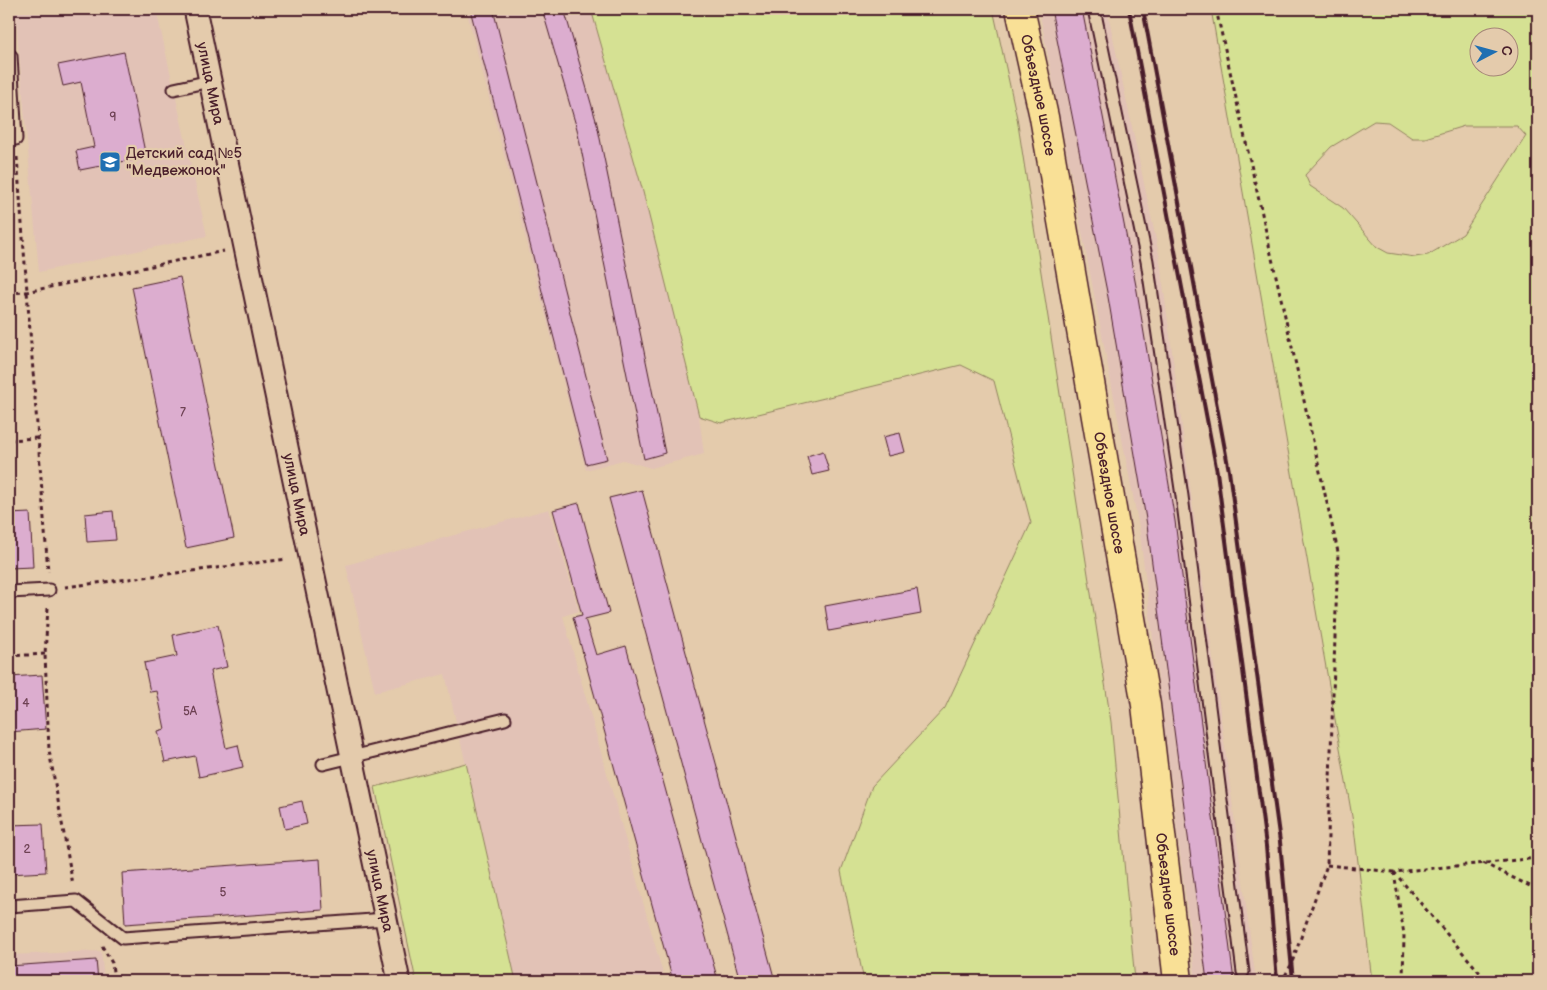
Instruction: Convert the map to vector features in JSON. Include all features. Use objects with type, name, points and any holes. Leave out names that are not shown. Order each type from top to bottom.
[{"type":"main road","name":"Объездное шоссе","points":[[1020,9],[1044,116],[1146,705],[1178,981]]},
{"type":"street","name":"улица Мира","points":[[195,9],[399,981]]},
{"type":"lane","points":[[1094,9],[1147,261],[1182,496],[1243,972]]},
{"type":"lane","points":[[10,56],[12,139]]},
{"type":"lane","points":[[174,89],[210,81]]},
{"type":"lane","points":[[9,592],[49,590]]},
{"type":"lane","points":[[323,764],[505,719]]},
{"type":"lane","points":[[9,906],[76,901],[123,938],[386,919]]},
{"type":"path","points":[[1216,9],[1338,552],[1327,864],[1291,965],[1282,981]]},
{"type":"path","points":[[9,12],[10,56]]},
{"type":"path","points":[[12,139],[49,590],[45,654],[49,750],[76,901]]},
{"type":"path","points":[[9,293],[26,292],[224,251]]},
{"type":"path","points":[[9,440],[37,438]]},
{"type":"path","points":[[49,590],[288,559]]},
{"type":"path","points":[[9,656],[45,654]]},
{"type":"path","points":[[1327,864],[1394,872],[1538,858]]},
{"type":"path","points":[[1482,863],[1538,890]]},
{"type":"path","points":[[1394,872],[1404,935],[1403,981]]},
{"type":"path","points":[[1394,872],[1487,981]]},
{"type":"path","points":[[1056,981],[1064,979],[1072,981]]},
{"type":"shaded area","name":"Детский сад №5 \"Медвежонок\"","points":[[15,9],[156,9],[207,236],[39,272]]},
{"type":"shaded area","points":[[466,9],[591,9],[642,188],[699,416],[704,454],[651,468],[623,460],[586,470]]},
{"type":"shaded area","points":[[1039,9],[1107,9],[1159,254],[1256,981],[1196,981],[1139,527]]},
{"type":"shaded area","points":[[549,509],[579,611],[563,616],[665,981],[516,981],[445,674],[375,692],[346,565]]},
{"type":"shaded area","points":[[101,951],[104,981],[9,981],[9,955]]},
{"type":"green space","points":[[591,9],[993,9],[1017,118],[1111,722],[1135,981],[864,981],[841,871],[872,786],[945,708],[1031,523],[994,381],[961,365],[721,423],[699,416],[642,188]]},
{"type":"green space","points":[[1211,9],[1538,9],[1538,981],[1372,981],[1354,828]],"holes":[[[1374,121],[1388,122],[1412,138],[1425,138],[1464,126],[1517,126],[1526,136],[1463,234],[1428,255],[1415,257],[1388,253],[1377,247],[1343,208],[1310,186],[1305,175],[1331,147]]]},
{"type":"green space","points":[[466,763],[516,981],[416,981],[375,787]]},
{"type":"building","points":[[470,9],[493,9],[607,459],[586,464]]},
{"type":"building","points":[[542,9],[564,9],[597,124],[665,453],[644,459],[577,129]]},
{"type":"building","points":[[1051,9],[1082,9],[1137,291],[1175,521],[1234,981],[1207,981],[1147,525],[1108,297]]},
{"type":"building","points":[[124,52],[146,157],[80,170],[76,151],[94,147],[81,82],[63,86],[58,65]]},
{"type":"building","points":[[180,277],[234,538],[186,548],[132,287]]},
{"type":"building","points":[[900,433],[905,452],[888,456],[883,437]]},
{"type":"building","points":[[823,451],[829,471],[812,475],[807,456]]},
{"type":"building","points":[[642,490],[775,981],[740,981],[609,498]]},
{"type":"building","points":[[579,503],[609,613],[585,619],[596,655],[626,646],[718,981],[673,981],[573,617],[582,615],[553,510]]},
{"type":"building","points":[[113,511],[116,540],[87,542],[85,514]]},
{"type":"building","points":[[30,513],[33,567],[9,568],[9,514]]},
{"type":"building","points":[[917,589],[921,614],[829,631],[825,606]]},
{"type":"building","points":[[218,625],[227,667],[210,671],[226,748],[238,745],[243,767],[199,777],[195,756],[165,762],[158,731],[165,729],[157,691],[150,692],[144,663],[177,656],[173,635]]},
{"type":"building","points":[[42,675],[46,729],[9,732],[9,677]]},
{"type":"building","points":[[302,801],[307,824],[285,829],[280,806]]},
{"type":"building","points":[[43,824],[46,872],[9,874],[9,825]]},
{"type":"building","points":[[320,859],[323,910],[125,924],[122,873]]},
{"type":"building","points":[[96,960],[98,981],[9,981],[9,966]]},
{"type":"railway","points":[[1129,9],[1217,472],[1266,846],[1277,981]]},
{"type":"railway","points":[[1143,9],[1229,471],[1280,842],[1293,981]]},
{"type":"place","name":"Детский сад №5 \"Медвежонок\"","points":[[110,162]]}]
